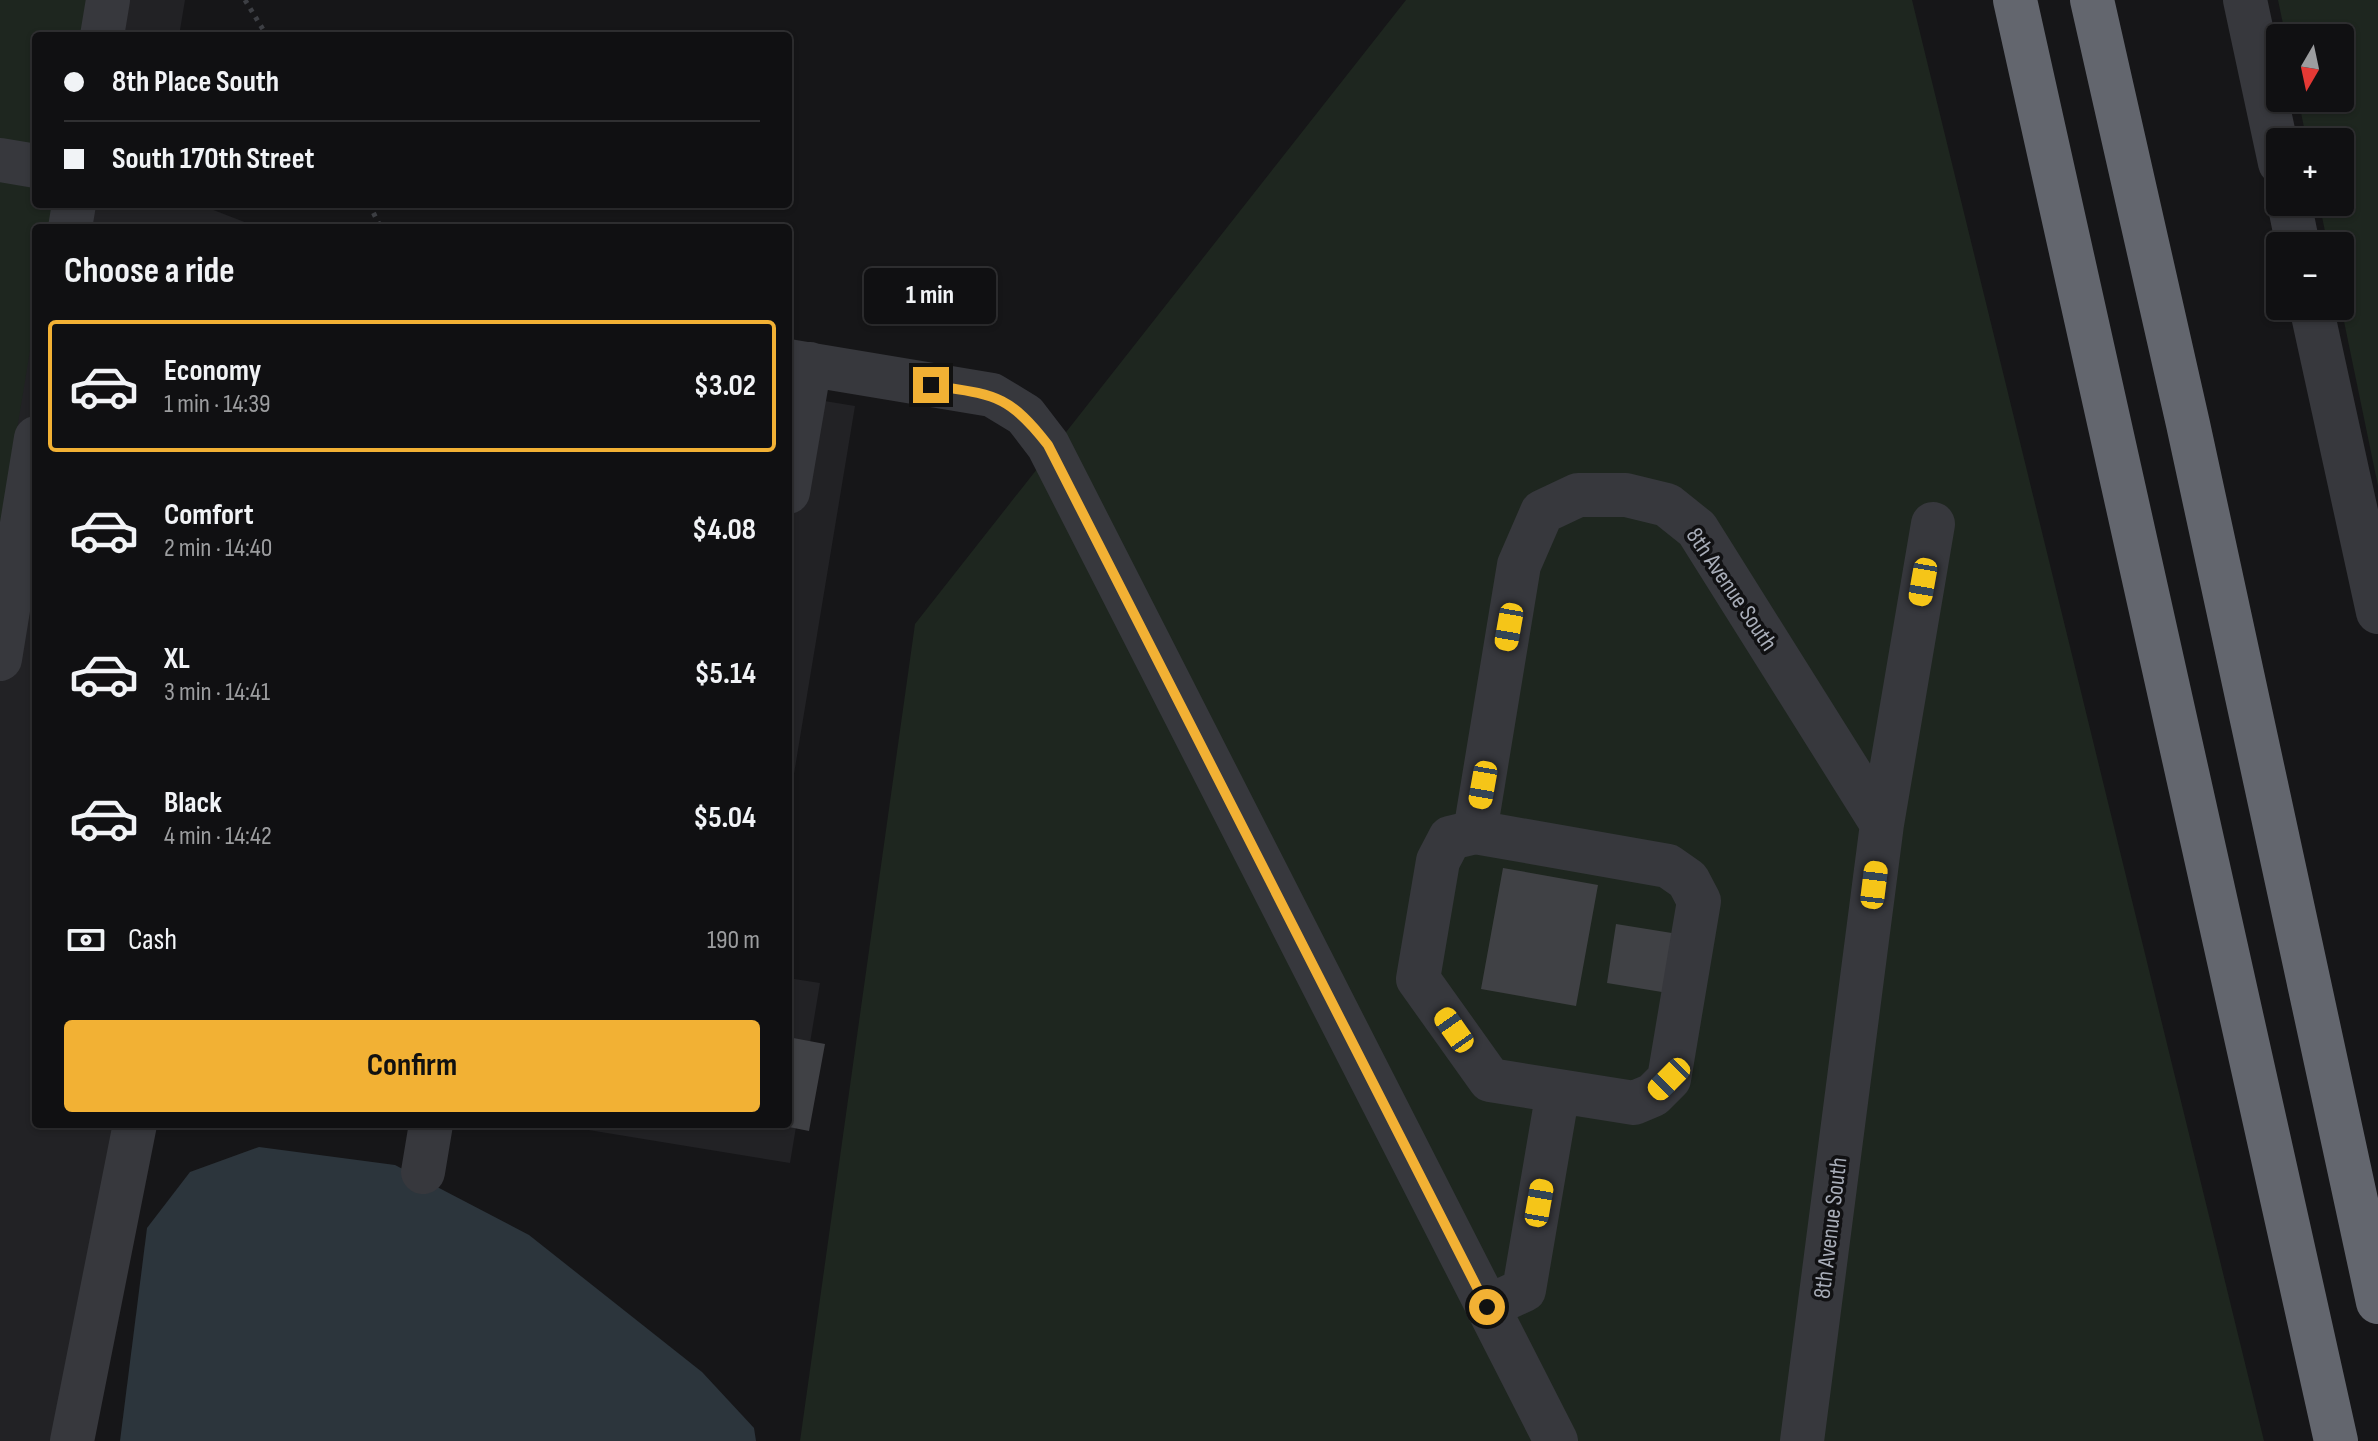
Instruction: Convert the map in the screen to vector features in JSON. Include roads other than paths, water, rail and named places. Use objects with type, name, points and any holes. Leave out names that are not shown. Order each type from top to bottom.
[{"type":"highway","points":[[2015,0],[2336,1441]]},
{"type":"highway","points":[[2092,0],[2195,455],[2378,1302]]},
{"type":"street","points":[[103,32],[108,0]]},
{"type":"street","points":[[2245,0],[2272,128]]},
{"type":"street","points":[[0,160],[32,165]]},
{"type":"street","points":[[2314,320],[2378,612]]},
{"type":"street","points":[[792,444],[799,363],[992,395],[1025,415],[1048,445],[1556,1441]]},
{"type":"street","points":[[0,659],[32,463]]},
{"type":"street","name":"8th Avenue South","points":[[1475,832],[1519,565],[1542,512],[1578,495],[1626,495],[1667,505],[1697,529],[1882,824]]},
{"type":"street","name":"8th Avenue South","points":[[1802,1441],[1882,824],[1933,524]]},
{"type":"street","points":[[1475,832],[1668,866],[1688,880],[1699,901],[1669,1079],[1653,1095],[1634,1103],[1490,1080],[1418,979],[1438,861],[1450,838],[1475,832]]},
{"type":"street","points":[[1487,1307],[1524,1290],[1558,1091]]},
{"type":"street","points":[[72,1441],[134,1128]]},
{"type":"street","points":[[423,1172],[430,1128]]}]
